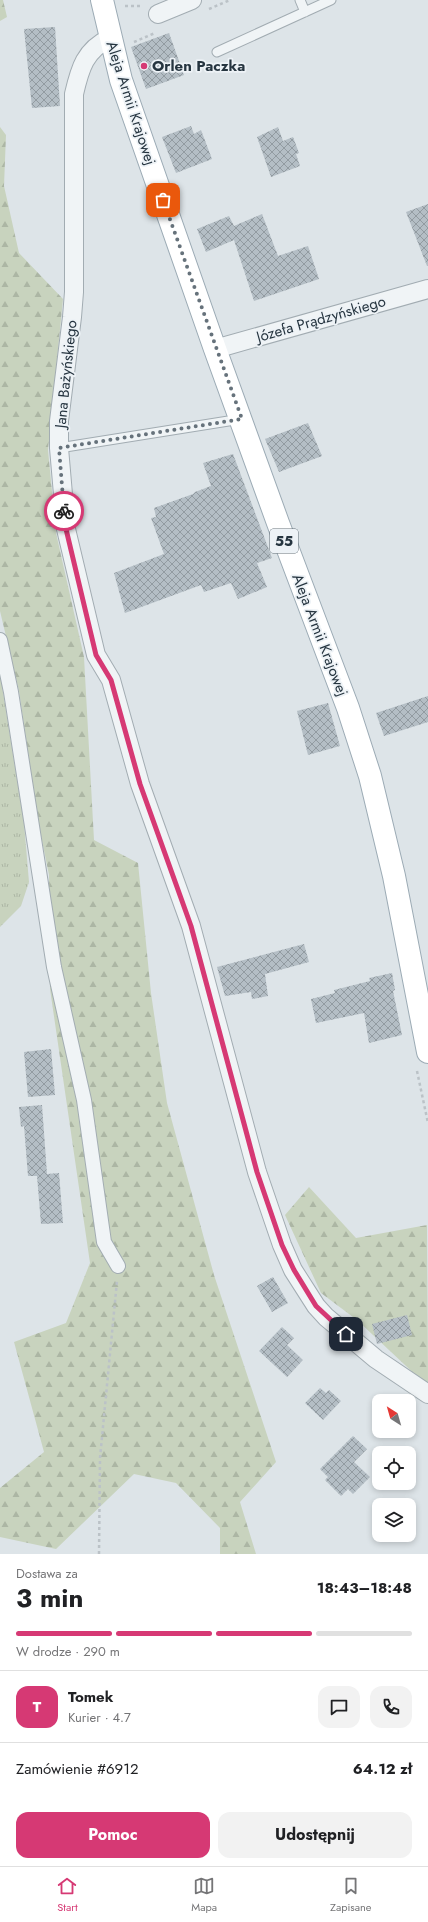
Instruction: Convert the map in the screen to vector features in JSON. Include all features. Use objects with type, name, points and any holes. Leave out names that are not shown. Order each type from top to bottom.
[{"type":"main road","name":"Aleja Armii Krajowej","points":[[102,0],[121,80],[215,349],[345,701],[370,776],[394,876],[428,1052]]},
{"type":"street","points":[[158,14],[192,0]]},
{"type":"street","name":"Jana Bażyńskiego","points":[[110,38],[97,45],[91,52],[80,73],[74,94],[74,292],[59,421],[59,448],[66,529],[96,655],[111,680],[140,784],[191,926],[257,1172],[282,1245],[307,1294],[326,1317],[376,1359],[428,1394]]},
{"type":"street","name":"Józefa Prądzyńskiego","points":[[215,349],[428,289]]},
{"type":"street","points":[[0,640],[11,692],[54,968],[84,1100],[104,1242],[118,1266]]},
{"type":"lane","points":[[300,0],[305,12]]},
{"type":"lane","points":[[217,52],[331,0]]},
{"type":"lane","points":[[59,448],[242,419]]},
{"type":"path","points":[[99,1554],[100,1458],[118,1266]]},
{"type":"green space","points":[[0,0],[3,0],[7,17],[0,21]]},
{"type":"green space","points":[[0,127],[6,135],[4,186],[19,253],[63,299],[48,450],[56,533],[84,657],[94,840],[138,863],[151,993],[167,1103],[214,1275],[276,1462],[240,1502],[256,1554],[220,1554],[220,1528],[176,1483],[134,1474],[56,1549],[0,1537],[0,1488],[44,1452],[14,1342],[66,1323],[90,1263],[50,989],[49,875],[38,821],[19,691],[0,611]]},
{"type":"green space","points":[[0,673],[24,823],[29,882],[21,906],[0,927]]},
{"type":"green space","points":[[309,1187],[356,1238],[427,1225],[428,1383],[422,1381],[357,1320],[321,1293],[285,1215]]},
{"type":"building","points":[[55,27],[60,106],[32,108],[24,29]]},
{"type":"building","points":[[169,33],[184,75],[146,89],[131,47]]},
{"type":"building","points":[[191,126],[194,134],[201,130],[212,159],[176,173],[162,137]]},
{"type":"building","points":[[278,127],[283,141],[293,137],[299,153],[296,154],[300,166],[271,177],[257,137]]},
{"type":"building","points":[[428,204],[428,266],[427,266],[406,212]]},
{"type":"building","points":[[262,214],[278,256],[308,246],[319,279],[254,301],[234,240],[206,252],[197,229],[229,216],[234,226]]},
{"type":"building","points":[[308,423],[322,456],[279,472],[265,439]]},
{"type":"building","points":[[233,454],[272,558],[257,563],[267,587],[238,599],[231,583],[204,592],[201,585],[125,613],[114,573],[164,554],[151,518],[156,517],[154,508],[211,486],[203,463]]},
{"type":"building","points":[[428,696],[428,722],[384,736],[376,713]]},
{"type":"building","points":[[328,703],[340,746],[308,755],[297,711]]},
{"type":"building","points":[[304,944],[309,962],[265,974],[268,996],[252,999],[251,992],[225,996],[217,967]]},
{"type":"building","points":[[392,973],[395,990],[393,991],[402,1035],[369,1043],[364,1013],[316,1023],[311,999],[335,993],[334,990],[370,981],[369,978]]},
{"type":"building","points":[[51,1049],[55,1095],[28,1097],[24,1052]]},
{"type":"building","points":[[42,1105],[47,1174],[59,1173],[63,1223],[41,1224],[37,1176],[28,1176],[24,1126],[21,1127],[19,1107]]},
{"type":"building","points":[[273,1277],[288,1303],[272,1312],[257,1286]]},
{"type":"building","points":[[407,1315],[412,1335],[377,1344],[372,1324]]},
{"type":"building","points":[[282,1327],[294,1338],[287,1345],[303,1360],[287,1377],[259,1351]]},
{"type":"building","points":[[320,1388],[326,1393],[329,1390],[341,1401],[323,1420],[305,1403]]},
{"type":"building","points":[[353,1436],[367,1449],[354,1462],[370,1477],[353,1494],[348,1489],[341,1496],[325,1480],[328,1477],[320,1469]]},
{"type":"way so far","points":[[64,511],[59,448],[242,419],[215,349],[163,200]]},
{"type":"place","name":"Orlen Paczka","points":[[144,66]]},
{"type":"route","points":[[64,511],[66,529],[96,655],[111,680],[140,784],[191,926],[257,1172],[282,1245],[307,1294],[326,1317],[346,1334]]}]
